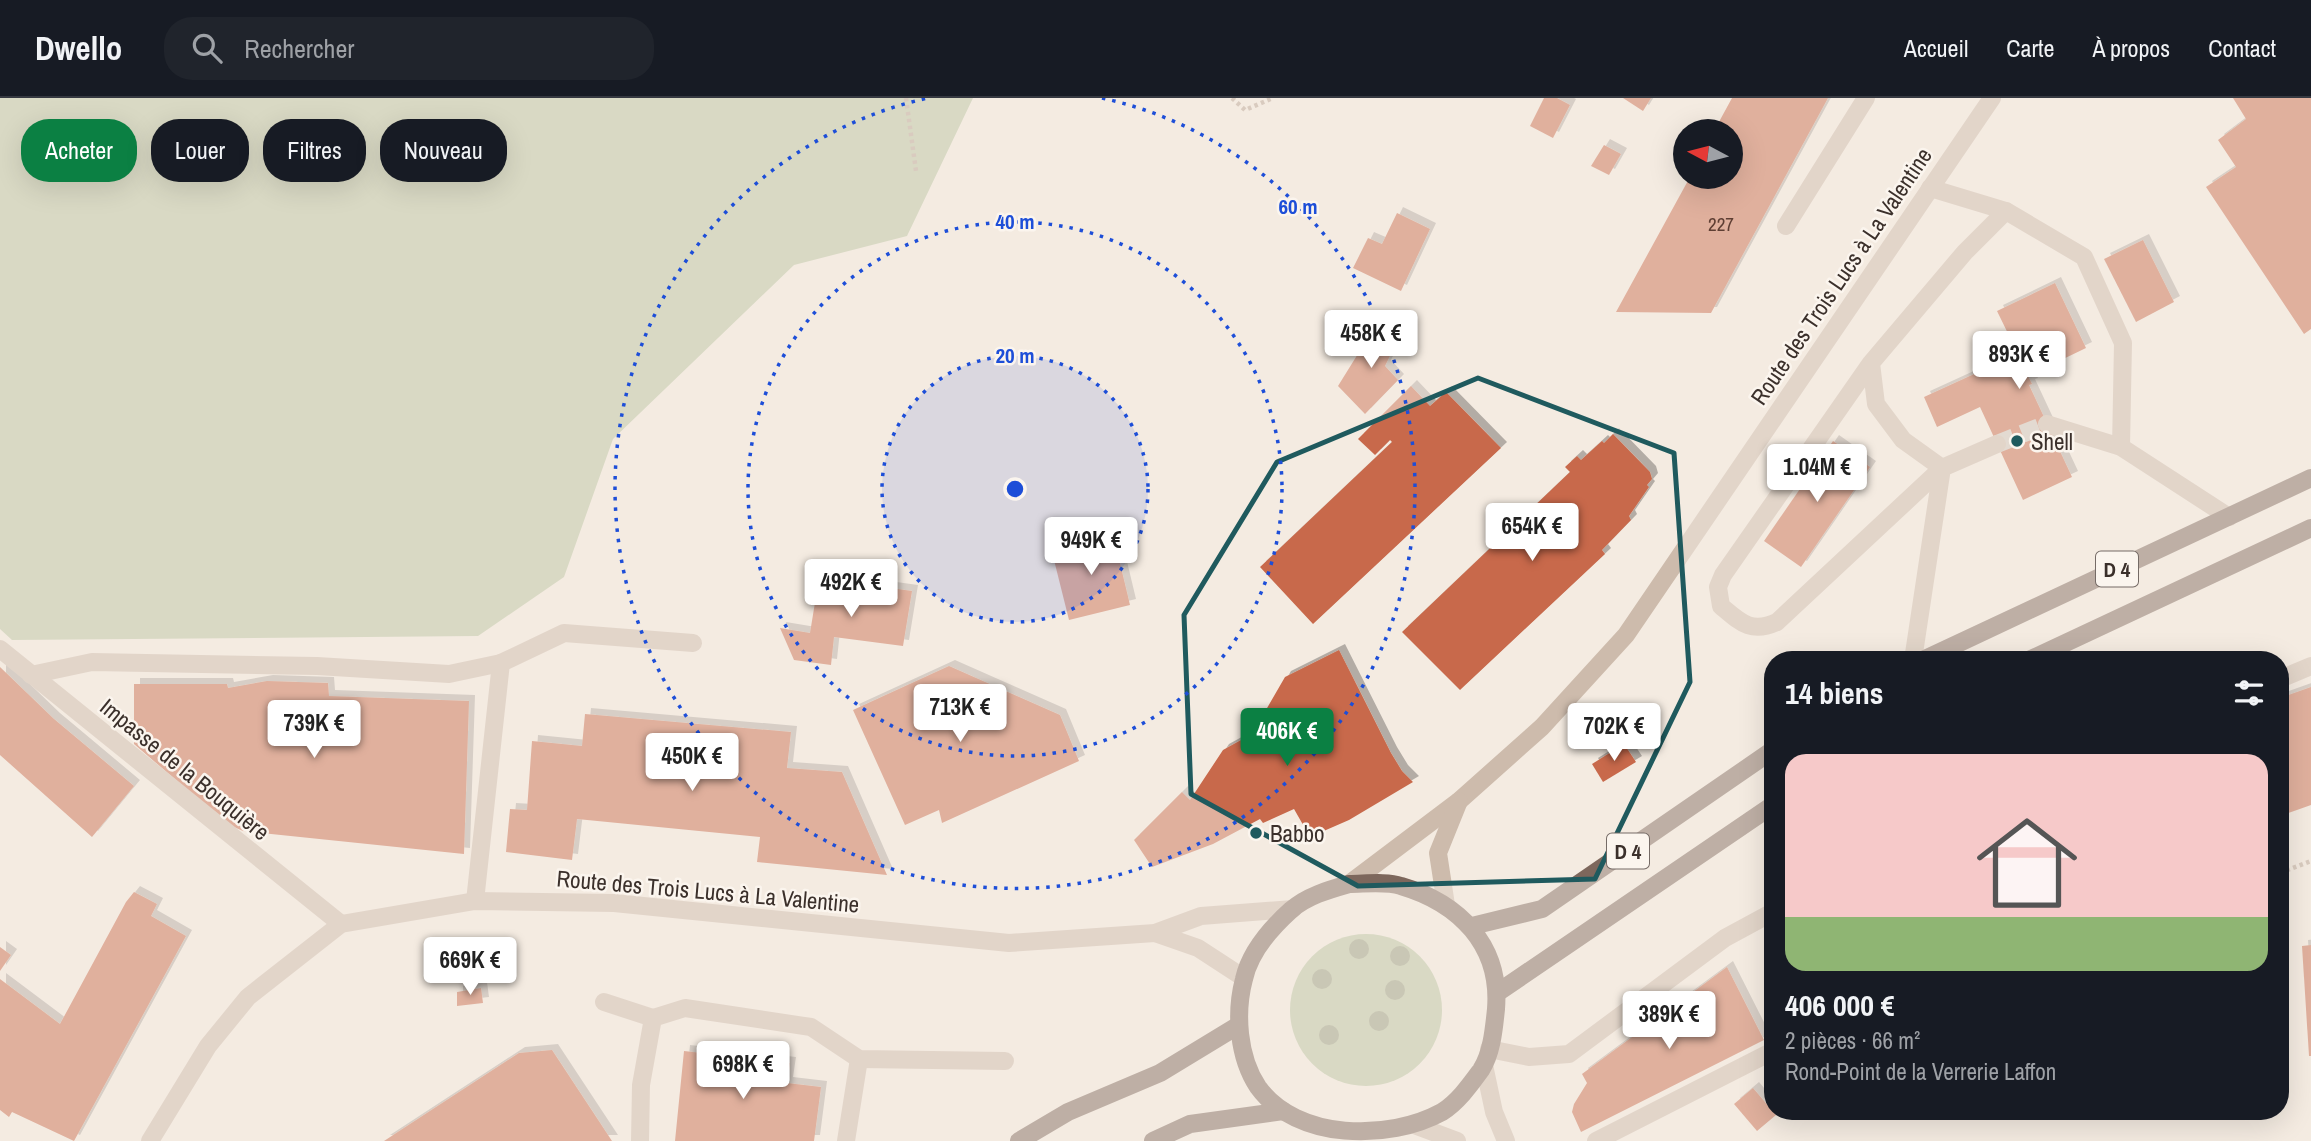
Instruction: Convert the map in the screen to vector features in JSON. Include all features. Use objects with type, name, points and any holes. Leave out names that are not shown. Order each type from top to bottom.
[{"type":"main road","name":"D 4","points":[[1942,651],[2311,478]]},
{"type":"main road","name":"D 4","points":[[2048,651],[2311,528]]},
{"type":"main road","name":"D 4","points":[[1472,926],[1542,909],[1764,756]]},
{"type":"main road","name":"D 4","points":[[1497,993],[1764,811]]},
{"type":"main road","points":[[1349,884],[1399,885],[1446,905],[1472,926],[1489,958],[1497,993],[1494,1028],[1486,1057],[1466,1090],[1444,1111],[1417,1126],[1380,1133],[1341,1131],[1302,1122],[1283,1111],[1258,1086],[1244,1055],[1239,1025],[1244,978],[1263,939],[1293,909],[1319,893],[1349,884]]},
{"type":"main road","points":[[1020,1141],[1068,1112],[1160,1073],[1239,1025]]},
{"type":"main road","points":[[1153,1141],[1190,1124],[1283,1111]]},
{"type":"street","points":[[1786,226],[1866,98]]},
{"type":"street","name":"Route des Trois Lucs à La Valentine","points":[[1349,884],[1460,801],[1542,727],[1626,635],[1992,98]]},
{"type":"street","points":[[1930,188],[2006,211],[2084,257],[2123,343],[2121,447]]},
{"type":"street","points":[[1997,444],[1942,468],[1777,622],[1765,627],[1744,625],[1721,606],[1718,587],[1723,575],[1871,363],[1965,251],[2006,211]]},
{"type":"street","points":[[1871,363],[1876,404],[1903,440],[1942,468]]},
{"type":"street","points":[[2047,424],[2121,447],[2229,517]]},
{"type":"street","points":[[1914,651],[1942,468]]},
{"type":"street","points":[[31,675],[92,662],[317,666],[449,674],[501,663],[564,633],[693,643]]},
{"type":"street","name":"Impasse de la Bouquière","points":[[0,649],[341,924]]},
{"type":"street","points":[[475,901],[501,663]]},
{"type":"street","points":[[2289,675],[2311,666]]},
{"type":"street","name":"Route des Trois Lucs à La Valentine","points":[[1446,905],[1438,853],[1460,801]]},
{"type":"street","name":"Route des Trois Lucs à La Valentine","points":[[150,1141],[208,1046],[248,997],[341,924],[475,901],[614,903],[1009,943],[1155,933],[1201,916],[1293,909]]},
{"type":"street","points":[[1506,1141],[1494,1112],[1486,1057],[1569,1054],[1725,938],[1764,917]]},
{"type":"street","name":"Route des Trois Lucs à La Valentine","points":[[1155,933],[1198,948],[1244,978]]},
{"type":"street","points":[[604,1002],[653,1018],[685,1008],[811,1027],[859,1059],[1005,1061]]},
{"type":"street","points":[[640,1141],[641,1085],[653,1018]]},
{"type":"street","points":[[1596,1141],[1764,1056]]},
{"type":"street","points":[[846,1141],[859,1059]]},
{"type":"street","points":[[1417,1126],[1457,1141]]},
{"type":"path","points":[[906,98],[916,171]]},
{"type":"path","points":[[1232,98],[1245,110],[1273,98]]},
{"type":"path","points":[[2289,870],[2311,861]]},
{"type":"highlighted area","points":[[1478,378],[1674,453],[1690,682],[1595,879],[1358,886],[1191,794],[1184,615],[1277,462]]},
{"type":"green space","points":[[0,98],[973,98],[907,236],[794,265],[613,439],[564,577],[478,636],[12,640],[0,629]]},
{"type":"green space","points":[[1366,934],[1395,940],[1420,956],[1436,981],[1442,1010],[1436,1039],[1420,1064],[1395,1080],[1366,1086],[1337,1080],[1312,1064],[1296,1039],[1290,1010],[1296,981],[1312,956],[1337,940]]},
{"type":"building","points":[[1544,98],[1557,98],[1570,105],[1553,138],[1530,126]]},
{"type":"building","points":[[1623,98],[1651,98],[1643,111]]},
{"type":"building","points":[[1732,98],[1828,98],[1711,313],[1616,312],[1683,189],[1743,189],[1743,119],[1721,119]]},
{"type":"building","points":[[2233,98],[2311,98],[2311,329],[2304,334],[2206,187],[2236,167],[2218,140],[2246,119]]},
{"type":"building","points":[[1604,145],[1621,154],[1609,175],[1591,166]]},
{"type":"building","points":[[1397,213],[1430,229],[1401,291],[1353,268],[1368,238],[1382,244]]},
{"type":"building","points":[[2143,240],[2174,302],[2136,322],[2104,259]]},
{"type":"building","points":[[2055,283],[2086,348],[2028,376],[2032,384],[2029,385],[2072,477],[2023,500],[1980,407],[1937,427],[1924,397],[2018,354],[1997,311]]},
{"type":"building","points":[[1374,328],[1403,329],[1385,366],[1398,380],[1365,414],[1338,386]]},
{"type":"building","points":[[1411,386],[1430,406],[1446,392],[1501,448],[1313,624],[1260,567],[1392,442],[1390,440],[1375,455],[1358,439]]},
{"type":"building","points":[[1613,434],[1650,472],[1652,479],[1629,516],[1631,520],[1602,550],[1605,554],[1460,690],[1402,632],[1570,472],[1565,467],[1577,456],[1581,460]]},
{"type":"building","points":[[1833,441],[1870,467],[1801,567],[1764,541]]},
{"type":"building","points":[[1113,534],[1130,605],[1069,620],[1051,548]]},
{"type":"building","points":[[819,578],[912,591],[903,646],[834,637],[831,665],[794,660],[780,628],[810,633]]},
{"type":"building","points":[[1339,650],[1391,753],[1402,771],[1413,782],[1349,820],[1310,837],[1294,809],[1263,823],[1260,819],[1213,844],[1152,867],[1134,840],[1182,792],[1190,800],[1223,750],[1252,734],[1285,677]]},
{"type":"building","points":[[949,666],[1060,715],[1079,761],[942,823],[939,810],[905,825],[853,710]]},
{"type":"building","points":[[0,667],[54,719],[134,786],[92,837],[0,755]]},
{"type":"building","points":[[267,681],[328,683],[329,696],[469,701],[464,854],[243,831],[227,824],[134,744],[134,684],[227,684],[228,688]]},
{"type":"building","points":[[2311,687],[2311,805],[2289,813],[2289,695]]},
{"type":"building","points":[[585,714],[791,732],[787,768],[842,772],[887,875],[757,862],[760,837],[577,819],[572,860],[506,852],[510,809],[527,810],[532,741],[582,746]]},
{"type":"building","points":[[1624,744],[1636,762],[1603,782],[1592,764]]},
{"type":"building","points":[[134,892],[157,904],[151,916],[186,936],[74,1141],[12,1112],[9,1117],[0,1110],[0,979],[60,1024]]},
{"type":"building","points":[[2311,945],[2311,1056],[2309,1056],[2302,946]]},
{"type":"building","points":[[0,947],[11,955],[0,971]]},
{"type":"building","points":[[1727,967],[1764,1040],[1581,1132],[1572,1112],[1587,1083],[1582,1074]]},
{"type":"building","points":[[481,988],[483,1003],[457,1006],[457,992]]},
{"type":"building","points":[[552,1050],[612,1141],[384,1141],[519,1053]]},
{"type":"building","points":[[684,1051],[790,1063],[787,1083],[821,1087],[814,1141],[675,1141]]},
{"type":"building","points":[[1753,1088],[1764,1101],[1764,1120],[1770,1120],[1757,1131],[1734,1104]]},
{"type":"tunnel","points":[[1997,444],[2047,424]]},
{"type":"place","name":"Shell","points":[[2017,441]]},
{"type":"place","name":"Babbo","points":[[1256,833]]}]
